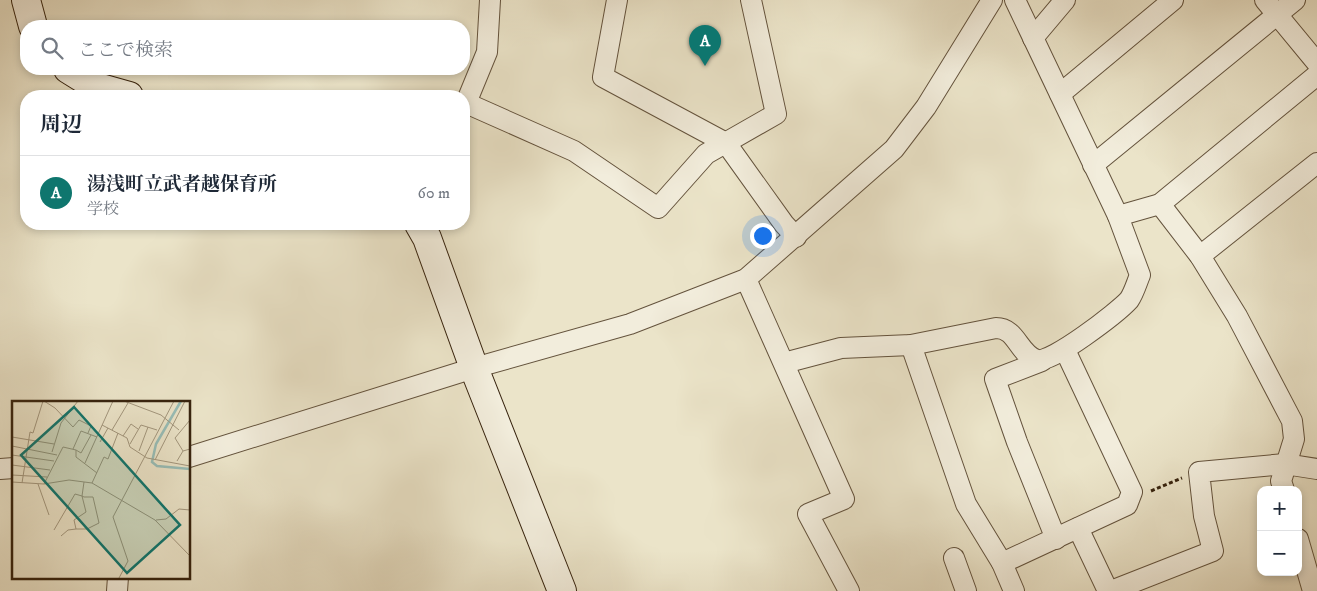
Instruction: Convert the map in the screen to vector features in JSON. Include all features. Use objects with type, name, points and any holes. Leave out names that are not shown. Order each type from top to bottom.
[{"type":"street","points":[[26,0],[32,20]]},
{"type":"street","points":[[470,92],[487,52],[490,0]]},
{"type":"street","points":[[617,0],[603,77],[726,143],[796,236]]},
{"type":"street","points":[[470,104],[574,150],[658,208],[706,154],[776,114],[751,0]]},
{"type":"street","points":[[190,457],[474,368],[630,324],[746,279],[894,149],[926,107],[992,0]]},
{"type":"street","points":[[1015,0],[1118,216],[1140,275],[1129,299],[1065,350],[995,379],[1017,442],[1056,539]]},
{"type":"street","points":[[1033,38],[1065,0]]},
{"type":"street","points":[[1060,94],[1173,0]]},
{"type":"street","points":[[1094,165],[1271,7],[1295,0]]},
{"type":"street","points":[[1271,7],[1317,63]]},
{"type":"street","points":[[78,75],[98,87],[108,90]]},
{"type":"street","points":[[1118,216],[1160,204],[1317,75]]},
{"type":"street","points":[[1200,256],[1317,163]]},
{"type":"street","points":[[1160,204],[1200,256],[1237,316],[1292,421],[1294,439],[1285,464],[1282,481],[1283,486]]},
{"type":"street","points":[[422,230],[441,273],[474,368],[562,591]]},
{"type":"street","points":[[746,279],[844,499],[808,514],[848,591]]},
{"type":"street","points":[[784,364],[841,348],[911,345],[982,330],[1004,328],[1012,334],[1026,353],[1034,359],[1042,360]]},
{"type":"street","points":[[911,345],[966,504],[1002,563],[1014,591]]},
{"type":"street","points":[[1002,563],[1127,505],[1130,500],[1132,492],[1065,350]]},
{"type":"street","points":[[1078,528],[1110,591],[1213,551],[1204,516],[1199,472],[1285,464],[1317,469]]},
{"type":"street","points":[[1302,553],[1313,591]]},
{"type":"street","points":[[954,558],[966,591]]},
{"type":"street","points":[[117,591],[118,578]]},
{"type":"path","points":[[1130,500],[1199,472]]},
{"type":"place","name":"湯浅町立武者越保育所","points":[[705,66]]}]
